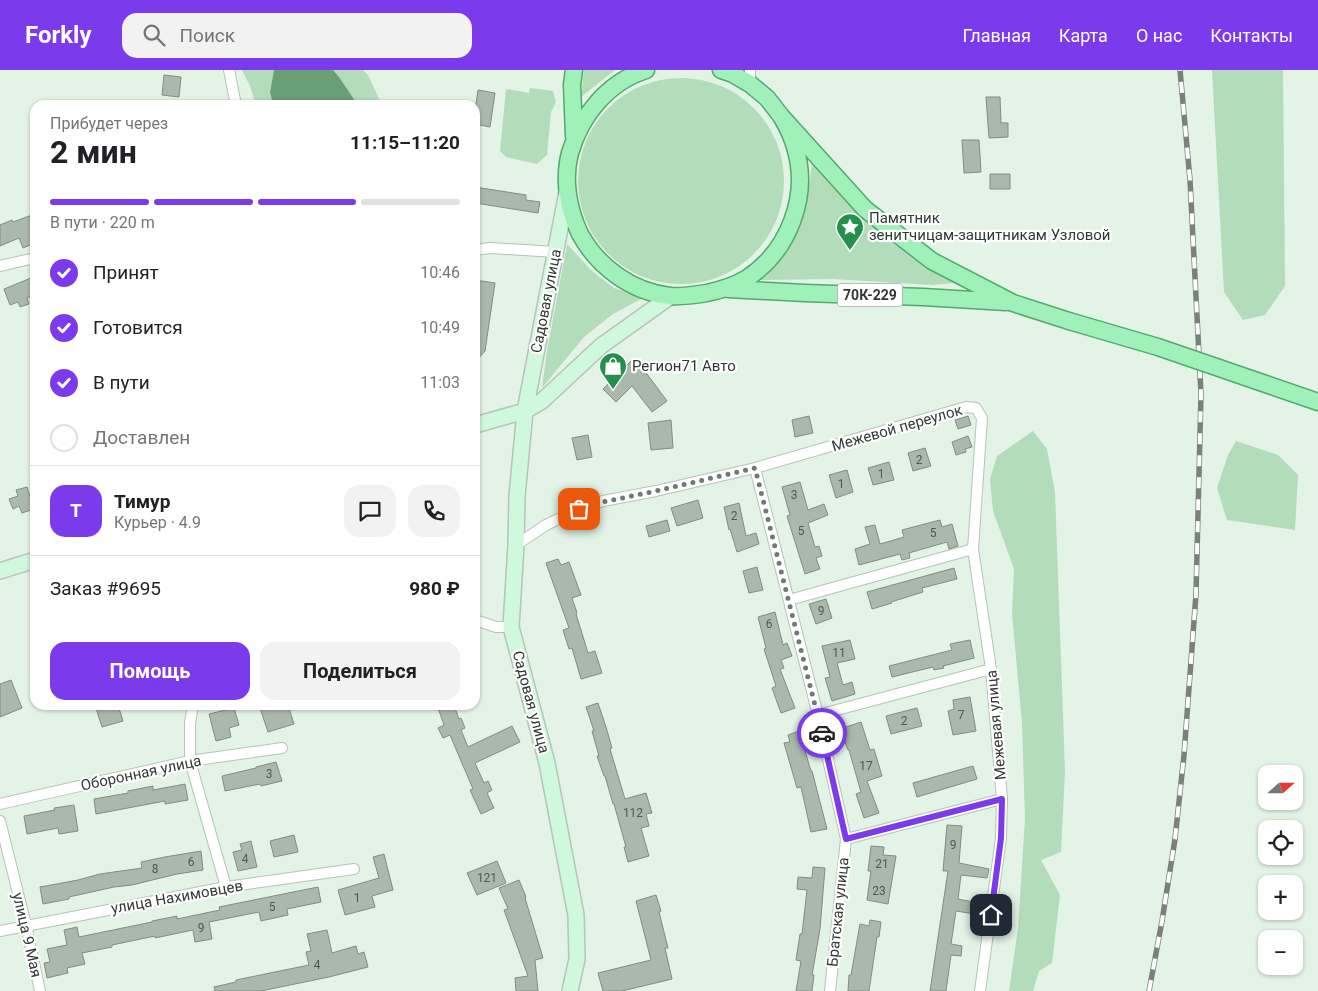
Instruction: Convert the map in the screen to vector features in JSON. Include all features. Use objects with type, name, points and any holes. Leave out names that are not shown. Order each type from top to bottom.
[{"type":"main road","name":"70К-229","points":[[574,70],[572,85],[574,141]]},
{"type":"main road","name":"70К-229","points":[[646,70],[621,81],[592,107],[574,141],[567,173],[568,191],[576,225],[594,256],[621,279],[654,293],[671,296],[695,295],[726,288],[745,280],[768,261],[779,247],[795,216],[800,182],[796,148],[781,116]]},
{"type":"main road","name":"70К-229","points":[[721,70],[750,77]]},
{"type":"main road","name":"70К-229","points":[[740,70],[750,77],[781,116],[865,209],[932,261],[1013,303],[1158,347],[1318,402]]},
{"type":"main road","name":"Садовая улица","points":[[568,191],[525,411],[517,496],[511,627],[547,762],[576,915],[577,959],[570,991]]},
{"type":"main road","name":"70К-229","points":[[726,288],[805,294],[923,297],[1013,303]]},
{"type":"main road","points":[[480,424],[525,411],[542,401],[601,346],[671,296]]},
{"type":"main road","points":[[0,571],[30,562]]},
{"type":"street","points":[[229,70],[235,100]]},
{"type":"street","points":[[480,249],[490,248],[556,252]]},
{"type":"street","points":[[0,266],[30,259]]},
{"type":"street","name":"Межевой переулок","points":[[755,468],[966,408],[976,408],[982,418],[973,548]]},
{"type":"street","points":[[516,545],[546,525],[579,509],[755,468]]},
{"type":"street","name":"Братская улица","points":[[755,468],[818,715],[846,839],[830,991]]},
{"type":"street","points":[[789,600],[973,548]]},
{"type":"street","name":"Межевая улица","points":[[973,548],[991,669],[1002,799],[1001,838],[980,991]]},
{"type":"street","points":[[480,622],[496,627],[511,627]]},
{"type":"street","points":[[818,715],[991,669]]},
{"type":"street","points":[[193,710],[190,723],[190,760],[226,887]]},
{"type":"street","name":"Оборонная улица","points":[[0,804],[190,760],[282,748]]},
{"type":"street","points":[[846,839],[1002,799]]},
{"type":"street","name":"улица 9 Мая","points":[[0,821],[40,991]]},
{"type":"street","name":"улица Нахимовцев","points":[[0,931],[226,887],[354,869]]},
{"type":"shaded area","points":[[242,70],[274,70],[270,92],[272,100],[254,100]]},
{"type":"shaded area","points":[[274,70],[333,70],[355,100],[272,100],[270,92]]},
{"type":"shaded area","points":[[333,70],[363,70],[368,75],[380,100],[355,100]]},
{"type":"shaded area","points":[[584,70],[615,70],[581,97]]},
{"type":"shaded area","points":[[1212,70],[1283,70],[1285,286],[1265,315],[1243,320],[1224,292]]},
{"type":"shaded area","points":[[681,78],[701,80],[720,86],[729,90],[754,108],[772,133],[776,142],[782,161],[784,181],[782,201],[776,220],[772,229],[754,254],[729,272],[720,276],[701,282],[681,284],[661,282],[642,276],[633,272],[608,254],[590,229],[586,220],[580,201],[578,181],[580,161],[586,142],[590,133],[608,108],[633,90],[642,86],[661,80]]},
{"type":"shaded area","points":[[530,88],[553,91],[556,102],[551,112],[547,155],[537,164],[506,157],[500,151],[506,89],[529,93]]},
{"type":"shaded area","points":[[812,164],[843,198],[884,237],[954,283],[932,285],[833,279],[756,280],[786,253],[806,207]]},
{"type":"shaded area","points":[[567,244],[591,270],[614,288],[643,298],[613,314],[584,337],[542,388],[547,351]]},
{"type":"shaded area","points":[[1033,431],[1047,449],[1055,492],[1065,771],[1061,852],[1041,860],[1060,895],[1052,963],[1039,971],[1033,991],[1009,991],[1018,928],[1025,819],[1022,723],[1012,613],[1014,569],[993,511],[990,479],[997,456]]},
{"type":"shaded area","points":[[1236,441],[1278,455],[1298,475],[1295,530],[1227,520],[1217,488],[1228,455]]},
{"type":"building","points":[[164,75],[181,77],[179,97],[162,95]]},
{"type":"building","points":[[478,90],[495,93],[490,127],[480,125],[480,100],[477,100]]},
{"type":"building","points":[[986,97],[1000,97],[1001,123],[1008,123],[1008,137],[989,138]]},
{"type":"building","points":[[962,140],[979,140],[981,172],[964,173]]},
{"type":"building","points":[[990,174],[1010,174],[1010,189],[990,189]]},
{"type":"building","points":[[480,188],[526,195],[526,200],[540,202],[538,213],[480,204]]},
{"type":"building","points":[[30,216],[30,245],[23,248],[19,238],[0,246],[0,225],[12,220],[13,222]]},
{"type":"building","points":[[30,278],[30,297],[27,298],[29,304],[20,307],[18,302],[10,305],[4,289]]},
{"type":"building","points":[[480,281],[495,283],[485,351],[480,356]]},
{"type":"building","points":[[632,360],[647,374],[667,401],[652,412],[632,386],[616,402],[603,389]]},
{"type":"building","points":[[809,416],[813,433],[795,437],[792,420]]},
{"type":"building","points":[[968,416],[971,425],[958,429],[955,420]]},
{"type":"building","points":[[671,420],[673,448],[651,450],[648,423]]},
{"type":"building","points":[[588,435],[592,457],[577,460],[572,438]]},
{"type":"building","points":[[968,436],[972,447],[965,449],[966,452],[956,455],[952,442]]},
{"type":"building","points":[[925,448],[931,466],[913,471],[908,453]]},
{"type":"building","points":[[889,462],[894,480],[873,485],[868,468]]},
{"type":"building","points":[[847,470],[853,492],[836,498],[829,475]]},
{"type":"building","points":[[800,482],[808,510],[824,504],[828,515],[808,523],[815,547],[819,546],[822,556],[816,558],[820,569],[805,574],[787,516],[790,515],[782,487]]},
{"type":"building","points":[[27,487],[30,496],[30,510],[22,513],[19,506],[13,509],[9,499],[18,496],[16,490]]},
{"type":"building","points":[[698,500],[703,518],[677,526],[671,508]]},
{"type":"building","points":[[739,503],[746,536],[756,533],[759,544],[737,552],[729,530],[724,507]]},
{"type":"building","points":[[667,520],[670,531],[649,537],[646,526]]},
{"type":"building","points":[[940,520],[942,527],[952,524],[958,546],[949,549],[947,542],[909,553],[910,558],[902,560],[900,554],[859,565],[855,549],[870,544],[865,527],[875,525],[880,544],[904,537],[902,530]]},
{"type":"building","points":[[558,559],[561,565],[569,562],[581,595],[572,598],[576,614],[588,653],[595,651],[602,673],[581,679],[572,648],[569,649],[563,630],[569,628],[546,563]]},
{"type":"building","points":[[757,567],[763,590],[749,593],[743,571]]},
{"type":"building","points":[[954,568],[957,579],[922,588],[923,592],[872,609],[867,592]]},
{"type":"building","points":[[826,599],[832,618],[816,624],[809,604]]},
{"type":"building","points":[[775,612],[783,645],[787,643],[792,656],[781,660],[784,668],[780,669],[795,708],[781,713],[772,688],[776,686],[764,649],[766,648],[758,617]]},
{"type":"building","points":[[850,640],[855,659],[837,663],[843,685],[852,682],[855,694],[832,701],[825,678],[830,677],[822,646]]},
{"type":"building","points":[[970,640],[974,658],[943,666],[944,668],[934,670],[933,667],[892,677],[889,666],[952,650],[950,644]]},
{"type":"building","points":[[11,680],[22,708],[0,717],[0,684]]},
{"type":"building","points":[[970,697],[976,731],[953,735],[948,711],[954,709],[953,700]]},
{"type":"building","points":[[598,703],[625,799],[646,793],[652,813],[646,814],[649,826],[641,828],[649,856],[628,862],[624,847],[626,847],[614,804],[597,756],[599,756],[592,731],[594,731],[586,707]]},
{"type":"building","points":[[917,708],[922,726],[891,734],[886,716]]},
{"type":"building","points":[[97,710],[120,710],[123,721],[102,727]]},
{"type":"building","points":[[235,710],[239,725],[229,728],[231,737],[216,741],[209,714]]},
{"type":"building","points":[[261,710],[290,710],[294,724],[268,732]]},
{"type":"building","points":[[439,710],[456,710],[465,728],[461,730],[468,747],[512,726],[520,742],[475,763],[484,783],[488,781],[492,790],[487,793],[494,808],[481,814],[470,790],[473,789],[450,735],[443,738],[438,728],[444,725]]},
{"type":"building","points":[[861,722],[870,750],[874,749],[882,776],[867,781],[879,813],[864,818],[856,794],[861,792],[849,750],[840,729]]},
{"type":"building","points":[[799,731],[812,771],[827,829],[811,832],[801,787],[797,788],[784,743],[790,742],[788,735]]},
{"type":"building","points":[[276,762],[282,781],[225,791],[222,776]]},
{"type":"building","points":[[973,766],[977,779],[917,797],[913,783]]},
{"type":"building","points":[[185,784],[188,800],[165,804],[165,801],[96,814],[94,799],[153,786],[153,790]]},
{"type":"building","points":[[74,805],[78,831],[59,834],[58,828],[27,834],[24,816]]},
{"type":"building","points":[[947,825],[962,826],[959,863],[989,869],[987,878],[961,875],[958,899],[983,904],[981,915],[956,911],[951,944],[962,946],[961,956],[951,955],[946,991],[930,991],[948,871],[943,871]]},
{"type":"building","points":[[294,835],[298,852],[274,857],[270,841]]},
{"type":"building","points":[[251,841],[257,867],[238,871],[233,852],[242,850],[240,844]]},
{"type":"building","points":[[871,846],[884,847],[883,855],[896,856],[888,904],[867,900],[871,871],[868,871]]},
{"type":"building","points":[[201,851],[203,870],[114,887],[43,904],[40,887],[100,874],[142,868],[141,862]]},
{"type":"building","points":[[384,854],[393,890],[372,896],[375,907],[345,915],[338,890],[379,878],[373,857]]},
{"type":"building","points":[[497,861],[506,883],[477,895],[467,873]]},
{"type":"building","points":[[813,867],[825,868],[820,929],[812,975],[814,975],[812,991],[796,991],[801,961],[796,960],[800,934],[802,934],[807,890],[797,889],[798,877],[812,878]]},
{"type":"building","points":[[519,880],[526,897],[543,958],[535,960],[538,991],[516,991],[515,978],[528,976],[504,910],[508,909],[499,888]]},
{"type":"building","points":[[318,887],[321,902],[287,909],[288,915],[261,921],[259,912],[209,922],[212,939],[195,942],[193,930],[112,945],[112,947],[82,953],[85,964],[67,968],[68,973],[47,978],[44,963],[50,962],[47,949],[67,945],[64,930],[77,927],[79,937],[177,916],[177,919],[220,910],[219,907]]},
{"type":"building","points":[[656,895],[661,911],[659,912],[668,948],[665,948],[672,979],[622,991],[603,991],[598,973],[651,960],[636,901]]},
{"type":"building","points":[[870,920],[881,922],[869,991],[848,991],[849,975],[851,975],[860,924],[869,926]]},
{"type":"building","points":[[327,930],[332,953],[356,946],[358,954],[364,952],[368,967],[261,991],[215,991],[214,987],[236,982],[236,980],[309,965],[306,952],[311,951],[307,934]]},
{"type":"railway","points":[[1149,991],[1175,839],[1184,755],[1196,594],[1201,394],[1190,180],[1180,70]]},
{"type":"way so far","points":[[579,509],[755,468],[822,733]]},
{"type":"place","name":"Памятник зенитчицам-защитникам Узловой","points":[[850,251]]},
{"type":"place","name":"Регион71 Авто","points":[[613,390]]},
{"type":"route","points":[[822,733],[846,839],[1002,799],[1001,838],[991,915]]}]
